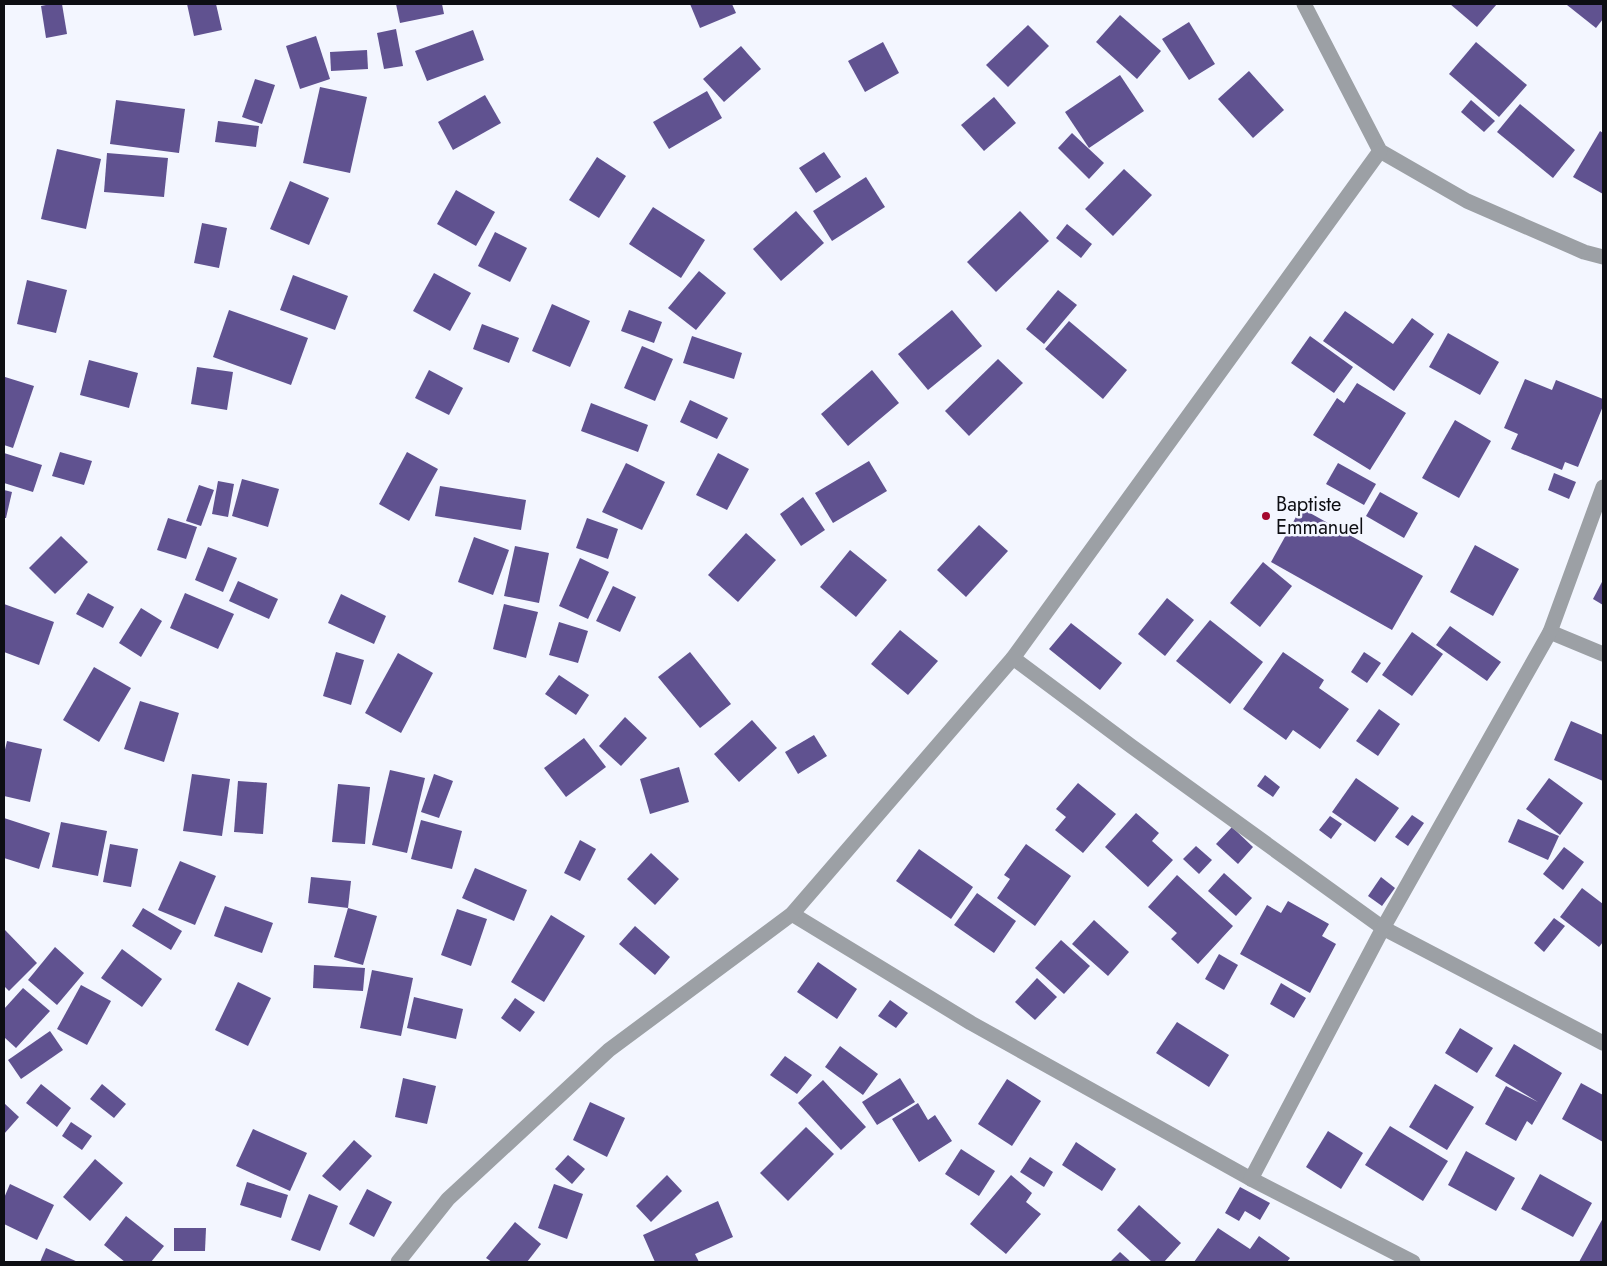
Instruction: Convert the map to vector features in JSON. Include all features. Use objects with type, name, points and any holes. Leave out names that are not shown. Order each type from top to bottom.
[{"type":"street","points":[[1304,4],[1380,151],[1467,201],[1584,252],[1603,257]]},
{"type":"street","points":[[398,1262],[448,1199],[610,1050],[792,914],[1013,658],[1380,151]]},
{"type":"street","points":[[1251,1179],[1383,928],[1550,632],[1603,488]]},
{"type":"street","points":[[1550,632],[1603,654]]},
{"type":"street","points":[[1013,658],[1131,746],[1383,928],[1603,1043]]},
{"type":"street","points":[[792,914],[970,1023],[1251,1179],[1413,1262]]},
{"type":"building","points":[[62,4],[67,34],[46,38],[41,6]]},
{"type":"building","points":[[187,4],[216,4],[222,30],[194,36]]},
{"type":"building","points":[[396,4],[442,4],[444,14],[400,23]]},
{"type":"building","points":[[690,4],[732,4],[736,13],[700,28]]},
{"type":"building","points":[[1450,4],[1497,4],[1477,27]]},
{"type":"building","points":[[1568,4],[1603,4],[1603,19],[1596,28]]},
{"type":"building","points":[[1120,15],[1161,51],[1137,79],[1096,42]]},
{"type":"building","points":[[1189,22],[1215,64],[1189,80],[1162,39]]},
{"type":"building","points":[[1028,25],[1049,46],[1008,87],[986,65]]},
{"type":"building","points":[[396,29],[403,66],[384,69],[377,33]]},
{"type":"building","points":[[473,30],[484,60],[427,81],[415,51]]},
{"type":"building","points":[[316,36],[330,79],[300,89],[286,46]]},
{"type":"building","points":[[883,42],[899,73],[865,92],[848,61]]},
{"type":"building","points":[[1476,42],[1527,85],[1499,117],[1449,74]]},
{"type":"building","points":[[741,46],[761,69],[724,102],[703,79]]},
{"type":"building","points":[[367,50],[368,69],[331,71],[330,52]]},
{"type":"building","points":[[1249,71],[1284,110],[1253,138],[1218,99]]},
{"type":"building","points":[[1120,75],[1144,111],[1089,148],[1065,112]]},
{"type":"building","points":[[255,79],[275,85],[262,124],[242,117]]},
{"type":"building","points":[[320,87],[367,97],[350,173],[303,163]]},
{"type":"building","points":[[707,91],[722,118],[669,149],[653,122]]},
{"type":"building","points":[[485,95],[501,123],[453,150],[438,122]]},
{"type":"building","points":[[994,97],[1016,123],[984,151],[961,125]]},
{"type":"building","points":[[116,100],[185,109],[179,153],[110,144]]},
{"type":"building","points":[[1471,100],[1495,121],[1484,132],[1461,112]]},
{"type":"building","points":[[1520,104],[1575,150],[1553,178],[1497,132]]},
{"type":"building","points":[[218,121],[259,126],[256,147],[215,142]]},
{"type":"building","points":[[1600,131],[1603,133],[1603,194],[1573,177]]},
{"type":"building","points":[[1072,133],[1104,163],[1089,179],[1058,148]]},
{"type":"building","points":[[57,149],[101,159],[86,229],[41,219]]},
{"type":"building","points":[[824,152],[841,177],[816,193],[799,168]]},
{"type":"building","points":[[107,153],[168,158],[164,197],[104,192]]},
{"type":"building","points":[[597,157],[626,176],[599,218],[569,200]]},
{"type":"building","points":[[1124,169],[1152,195],[1113,236],[1085,209]]},
{"type":"building","points":[[866,177],[885,207],[832,241],[813,211]]},
{"type":"building","points":[[290,181],[329,198],[309,245],[270,229]]},
{"type":"building","points":[[456,190],[495,212],[476,246],[437,224]]},
{"type":"building","points":[[653,207],[705,240],[681,278],[629,244]]},
{"type":"building","points":[[796,211],[824,243],[781,281],[753,249]]},
{"type":"building","points":[[1020,211],[1049,241],[996,292],[967,262]]},
{"type":"building","points":[[202,223],[227,228],[219,268],[194,263]]},
{"type":"building","points":[[1067,224],[1092,244],[1081,258],[1056,238]]},
{"type":"building","points":[[495,232],[527,248],[510,282],[478,266]]},
{"type":"building","points":[[699,271],[726,293],[696,330],[668,308]]},
{"type":"building","points":[[434,273],[471,293],[450,331],[413,311]]},
{"type":"building","points":[[293,275],[348,296],[335,330],[280,310]]},
{"type":"building","points":[[27,280],[67,290],[56,333],[17,324]]},
{"type":"building","points":[[1058,290],[1077,305],[1044,344],[1026,329]]},
{"type":"building","points":[[552,304],[590,321],[570,367],[532,351]]},
{"type":"building","points":[[229,310],[308,338],[291,385],[213,357]]},
{"type":"building","points":[[629,310],[662,322],[654,343],[621,331]]},
{"type":"building","points":[[952,310],[982,346],[928,390],[898,354]]},
{"type":"building","points":[[1345,311],[1393,344],[1412,318],[1434,334],[1394,391],[1323,341]]},
{"type":"building","points":[[1069,321],[1127,370],[1103,399],[1045,349]]},
{"type":"building","points":[[482,324],[519,338],[509,363],[473,349]]},
{"type":"building","points":[[1448,333],[1499,362],[1480,395],[1429,367]]},
{"type":"building","points":[[692,336],[742,353],[734,379],[683,363]]},
{"type":"building","points":[[1310,336],[1353,367],[1334,393],[1291,363]]},
{"type":"building","points":[[642,346],[673,359],[655,401],[624,388]]},
{"type":"building","points":[[998,359],[1023,383],[969,436],[945,411]]},
{"type":"building","points":[[89,360],[138,373],[129,408],[80,395]]},
{"type":"building","points":[[197,367],[233,372],[227,410],[191,404]]},
{"type":"building","points":[[429,370],[463,388],[449,415],[415,398]]},
{"type":"building","points":[[872,370],[899,403],[848,446],[821,414]]},
{"type":"building","points":[[5,377],[34,386],[13,448],[4,445]]},
{"type":"building","points":[[1525,379],[1552,390],[1556,380],[1603,399],[1603,406],[1578,467],[1565,462],[1562,470],[1511,449],[1518,434],[1504,428]]},
{"type":"building","points":[[1357,383],[1406,413],[1370,470],[1313,435],[1337,398],[1344,403]]},
{"type":"building","points":[[690,400],[728,418],[717,439],[680,422]]},
{"type":"building","points":[[591,403],[648,425],[638,452],[581,431]]},
{"type":"building","points":[[1455,420],[1491,441],[1459,498],[1422,478]]},
{"type":"building","points":[[60,452],[92,461],[84,485],[52,476]]},
{"type":"building","points":[[407,452],[438,469],[409,521],[379,504]]},
{"type":"building","points":[[4,453],[42,465],[33,492],[4,483]]},
{"type":"building","points":[[718,453],[749,469],[727,510],[696,495]]},
{"type":"building","points":[[869,461],[887,491],[833,523],[815,493]]},
{"type":"building","points":[[626,463],[665,482],[642,530],[602,512]]},
{"type":"building","points":[[1338,463],[1376,484],[1364,505],[1326,484]]},
{"type":"building","points":[[1554,473],[1576,482],[1569,499],[1548,490]]},
{"type":"building","points":[[242,479],[279,489],[268,527],[232,516]]},
{"type":"building","points":[[218,481],[234,484],[228,517],[212,514]]},
{"type":"building","points":[[199,485],[214,490],[201,526],[186,521]]},
{"type":"building","points":[[440,486],[526,500],[521,530],[435,516]]},
{"type":"building","points":[[4,490],[12,492],[6,518],[4,518]]},
{"type":"building","points":[[1380,492],[1418,513],[1404,538],[1366,516]]},
{"type":"building","points":[[803,497],[825,530],[801,546],[780,514]]},
{"type":"building","points":[[1301,508],[1423,576],[1392,630],[1271,562]]},
{"type":"building","points":[[168,518],[197,527],[186,559],[157,550]]},
{"type":"building","points":[[587,518],[618,529],[608,559],[576,548]]},
{"type":"building","points":[[979,525],[1008,551],[966,597],[937,570]]},
{"type":"building","points":[[746,533],[776,560],[738,602],[708,575]]},
{"type":"building","points":[[61,536],[88,562],[55,594],[29,568]]},
{"type":"building","points":[[474,537],[509,550],[493,595],[458,582]]},
{"type":"building","points":[[1475,545],[1519,569],[1493,616],[1450,592]]},
{"type":"building","points":[[515,546],[549,553],[539,603],[504,596]]},
{"type":"building","points":[[208,547],[237,558],[223,592],[195,580]]},
{"type":"building","points":[[850,550],[887,580],[856,617],[820,587]]},
{"type":"building","points":[[580,558],[609,572],[588,619],[559,606]]},
{"type":"building","points":[[1263,562],[1292,586],[1260,627],[1230,603]]},
{"type":"building","points":[[1603,580],[1603,605],[1593,599]]},
{"type":"building","points":[[238,581],[278,599],[269,619],[229,601]]},
{"type":"building","points":[[613,586],[636,597],[620,632],[596,621]]},
{"type":"building","points":[[88,593],[114,607],[103,628],[76,614]]},
{"type":"building","points":[[185,593],[234,614],[218,649],[170,628]]},
{"type":"building","points":[[341,594],[386,616],[374,644],[328,623]]},
{"type":"building","points":[[1167,598],[1194,620],[1165,656],[1138,634]]},
{"type":"building","points":[[4,604],[54,622],[39,665],[4,652]]},
{"type":"building","points":[[504,604],[538,612],[526,658],[493,649]]},
{"type":"building","points":[[141,608],[162,621],[141,657],[119,643]]},
{"type":"building","points":[[1210,620],[1263,662],[1230,704],[1176,661]]},
{"type":"building","points":[[559,622],[588,631],[578,663],[549,655]]},
{"type":"building","points":[[1071,623],[1122,663],[1100,690],[1049,649]]},
{"type":"building","points":[[1450,626],[1501,662],[1487,681],[1436,645]]},
{"type":"building","points":[[900,630],[938,661],[908,695],[871,664]]},
{"type":"building","points":[[1412,632],[1443,654],[1412,696],[1382,675]]},
{"type":"building","points":[[336,652],[364,660],[351,705],[323,696]]},
{"type":"building","points":[[690,652],[731,704],[700,728],[658,677]]},
{"type":"building","points":[[1283,652],[1324,680],[1319,688],[1349,709],[1320,749],[1293,730],[1286,740],[1243,709]]},
{"type":"building","points":[[1364,652],[1381,663],[1367,683],[1351,672]]},
{"type":"building","points":[[398,653],[433,673],[401,733],[365,713]]},
{"type":"building","points":[[94,667],[131,688],[99,742],[63,720]]},
{"type":"building","points":[[559,675],[589,695],[576,715],[545,694]]},
{"type":"building","points":[[140,701],[179,713],[164,762],[124,749]]},
{"type":"building","points":[[1379,709],[1400,724],[1378,756],[1356,741]]},
{"type":"building","points":[[625,717],[647,738],[621,766],[599,746]]},
{"type":"building","points":[[752,720],[777,748],[739,782],[714,754]]},
{"type":"building","points":[[1571,721],[1603,735],[1603,781],[1554,760]]},
{"type":"building","points":[[814,735],[827,756],[798,774],[785,752]]},
{"type":"building","points":[[584,738],[606,767],[566,797],[544,768]]},
{"type":"building","points":[[7,741],[42,749],[30,802],[4,796],[4,754]]},
{"type":"building","points":[[679,767],[689,802],[650,814],[640,779]]},
{"type":"building","points":[[390,770],[425,778],[407,853],[372,845]]},
{"type":"building","points":[[192,774],[230,779],[222,836],[183,831]]},
{"type":"building","points":[[434,774],[453,781],[439,818],[421,812]]},
{"type":"building","points":[[1265,775],[1280,787],[1273,797],[1257,786]]},
{"type":"building","points":[[1356,778],[1399,808],[1375,842],[1332,812]]},
{"type":"building","points":[[1549,778],[1583,803],[1560,835],[1526,809]]},
{"type":"building","points":[[238,781],[267,783],[263,834],[234,832]]},
{"type":"building","points":[[1078,783],[1116,814],[1083,853],[1055,830],[1066,817],[1056,809]]},
{"type":"building","points":[[338,784],[370,787],[365,844],[332,842]]},
{"type":"building","points":[[1136,813],[1159,833],[1152,841],[1173,860],[1148,887],[1105,847]]},
{"type":"building","points":[[1412,815],[1424,823],[1408,846],[1395,837]]},
{"type":"building","points":[[1330,816],[1342,824],[1331,839],[1319,830]]},
{"type":"building","points":[[4,818],[50,833],[39,869],[4,858]]},
{"type":"building","points":[[1518,819],[1559,836],[1548,860],[1508,842]]},
{"type":"building","points":[[421,820],[462,831],[452,869],[411,859]]},
{"type":"building","points":[[61,822],[107,831],[98,876],[52,867]]},
{"type":"building","points":[[1232,827],[1253,847],[1238,864],[1216,844]]},
{"type":"building","points":[[580,840],[596,849],[580,881],[564,873]]},
{"type":"building","points":[[110,844],[138,849],[131,887],[103,882]]},
{"type":"building","points":[[1026,844],[1071,876],[1035,926],[997,898],[1010,879],[1004,875]]},
{"type":"building","points":[[1196,846],[1212,860],[1199,874],[1183,859]]},
{"type":"building","points":[[1564,847],[1584,862],[1563,890],[1543,874]]},
{"type":"building","points":[[919,849],[973,887],[951,919],[896,881]]},
{"type":"building","points":[[651,853],[679,879],[655,905],[627,879]]},
{"type":"building","points":[[180,861],[216,876],[195,925],[158,910]]},
{"type":"building","points":[[475,868],[527,890],[514,921],[462,898]]},
{"type":"building","points":[[1224,873],[1252,898],[1236,916],[1208,891]]},
{"type":"building","points":[[1177,875],[1233,926],[1198,964],[1171,939],[1177,933],[1148,907]]},
{"type":"building","points":[[311,877],[351,881],[348,908],[308,903]]},
{"type":"building","points":[[1381,877],[1395,888],[1382,906],[1368,896]]},
{"type":"building","points":[[1582,888],[1603,904],[1603,942],[1599,947],[1560,917]]},
{"type":"building","points":[[977,893],[1016,921],[994,953],[954,925]]},
{"type":"building","points":[[1288,901],[1329,924],[1322,936],[1336,944],[1310,993],[1240,954],[1267,905],[1281,913]]},
{"type":"building","points":[[225,906],[273,923],[262,953],[214,936]]},
{"type":"building","points":[[143,908],[182,931],[171,950],[132,926]]},
{"type":"building","points":[[348,908],[377,916],[363,965],[334,957]]},
{"type":"building","points":[[457,909],[487,919],[471,966],[441,955]]},
{"type":"building","points":[[551,915],[585,936],[544,1002],[511,982]]},
{"type":"building","points":[[1554,918],[1565,926],[1544,952],[1534,943]]},
{"type":"building","points":[[1094,920],[1129,952],[1108,976],[1072,944]]},
{"type":"building","points":[[635,926],[670,957],[655,975],[619,944]]},
{"type":"building","points":[[4,929],[37,963],[9,991],[4,986]]},
{"type":"building","points":[[1061,940],[1090,966],[1064,994],[1035,968]]},
{"type":"building","points":[[55,947],[84,973],[57,1005],[28,980]]},
{"type":"building","points":[[122,949],[162,979],[142,1007],[101,978]]},
{"type":"building","points":[[1219,954],[1238,965],[1224,990],[1205,979]]},
{"type":"building","points":[[818,962],[857,989],[837,1019],[797,992]]},
{"type":"building","points":[[314,965],[365,968],[363,991],[313,988]]},
{"type":"building","points":[[372,970],[413,978],[401,1036],[360,1028]]},
{"type":"building","points":[[1037,978],[1057,997],[1035,1020],[1015,1002]]},
{"type":"building","points":[[238,982],[271,998],[248,1046],[215,1030]]},
{"type":"building","points":[[1281,983],[1306,998],[1294,1018],[1270,1004]]},
{"type":"building","points":[[81,985],[111,1001],[87,1045],[57,1029]]},
{"type":"building","points":[[23,988],[50,1011],[16,1048],[4,1037],[4,1009]]},
{"type":"building","points":[[414,997],[463,1009],[456,1039],[407,1028]]},
{"type":"building","points":[[515,998],[535,1012],[520,1032],[501,1018]]},
{"type":"building","points":[[890,1000],[908,1013],[896,1028],[878,1016]]},
{"type":"building","points":[[1177,1022],[1229,1055],[1209,1087],[1156,1053]]},
{"type":"building","points":[[1460,1028],[1493,1048],[1477,1073],[1445,1053]]},
{"type":"building","points":[[50,1031],[63,1050],[21,1079],[8,1060]]},
{"type":"building","points":[[1514,1044],[1562,1073],[1532,1125],[1527,1121],[1516,1141],[1485,1124],[1506,1086],[1538,1102],[1495,1076]]},
{"type":"building","points":[[840,1046],[878,1074],[863,1095],[825,1067]]},
{"type":"building","points":[[785,1056],[812,1075],[797,1094],[770,1075]]},
{"type":"building","points":[[403,1078],[436,1086],[427,1124],[395,1117]]},
{"type":"building","points":[[900,1078],[915,1102],[877,1125],[862,1102]]},
{"type":"building","points":[[1007,1079],[1041,1101],[1012,1146],[978,1124]]},
{"type":"building","points":[[823,1080],[866,1127],[841,1150],[798,1103]]},
{"type":"building","points":[[1581,1083],[1603,1095],[1603,1142],[1562,1119]]},
{"type":"building","points":[[41,1084],[71,1108],[57,1127],[26,1103]]},
{"type":"building","points":[[102,1084],[126,1104],[114,1118],[90,1099]]},
{"type":"building","points":[[1435,1084],[1474,1107],[1447,1150],[1409,1127]]},
{"type":"building","points":[[590,1102],[625,1118],[607,1157],[573,1140]]},
{"type":"building","points":[[4,1103],[19,1117],[4,1134]]},
{"type":"building","points":[[918,1103],[928,1120],[935,1115],[952,1141],[919,1162],[892,1119]]},
{"type":"building","points":[[71,1122],[92,1136],[82,1150],[62,1136]]},
{"type":"building","points":[[1390,1126],[1448,1161],[1423,1201],[1365,1165]]},
{"type":"building","points":[[806,1127],[834,1154],[788,1201],[760,1173]]},
{"type":"building","points":[[253,1129],[307,1153],[290,1191],[236,1166]]},
{"type":"building","points":[[1328,1131],[1363,1153],[1341,1189],[1306,1167]]},
{"type":"building","points":[[354,1140],[372,1156],[340,1191],[322,1176]]},
{"type":"building","points":[[1076,1142],[1116,1169],[1102,1191],[1062,1165]]},
{"type":"building","points":[[961,1149],[995,1171],[979,1196],[945,1174]]},
{"type":"building","points":[[1466,1151],[1515,1178],[1496,1211],[1448,1185]]},
{"type":"building","points":[[568,1155],[585,1169],[572,1184],[555,1169]]},
{"type":"building","points":[[1030,1157],[1053,1172],[1044,1187],[1020,1172]]},
{"type":"building","points":[[95,1159],[123,1183],[90,1221],[63,1197]]},
{"type":"building","points":[[1540,1174],[1592,1203],[1573,1237],[1521,1209]]},
{"type":"building","points":[[667,1175],[682,1191],[651,1222],[636,1206]]},
{"type":"building","points":[[1011,1175],[1032,1193],[1026,1202],[1041,1214],[1006,1254],[970,1224]]},
{"type":"building","points":[[247,1182],[288,1195],[281,1218],[240,1205]]},
{"type":"building","points":[[10,1184],[54,1205],[37,1240],[4,1224],[4,1198]]},
{"type":"building","points":[[554,1184],[583,1194],[567,1239],[538,1228]]},
{"type":"building","points":[[1240,1187],[1270,1203],[1260,1220],[1245,1211],[1239,1221],[1225,1213]]},
{"type":"building","points":[[367,1189],[392,1202],[374,1237],[349,1224]]},
{"type":"building","points":[[309,1194],[338,1206],[320,1251],[291,1240]]},
{"type":"building","points":[[718,1201],[733,1237],[695,1254],[699,1262],[655,1262],[643,1235]]},
{"type":"building","points":[[1139,1205],[1181,1243],[1164,1262],[1152,1262],[1117,1230]]},
{"type":"building","points":[[126,1216],[164,1246],[151,1262],[125,1262],[104,1245]]},
{"type":"building","points":[[1603,1218],[1603,1262],[1579,1262]]},
{"type":"building","points":[[515,1222],[541,1244],[527,1262],[492,1262],[486,1258]]},
{"type":"building","points":[[174,1228],[206,1228],[205,1251],[174,1251]]},
{"type":"building","points":[[1218,1228],[1250,1249],[1259,1236],[1290,1258],[1287,1262],[1194,1262]]},
{"type":"building","points":[[46,1248],[78,1262],[40,1262]]},
{"type":"building","points":[[1120,1252],[1131,1262],[1110,1262]]},
{"type":"place","name":"Baptiste Emmanuel","points":[[1266,516]]}]
